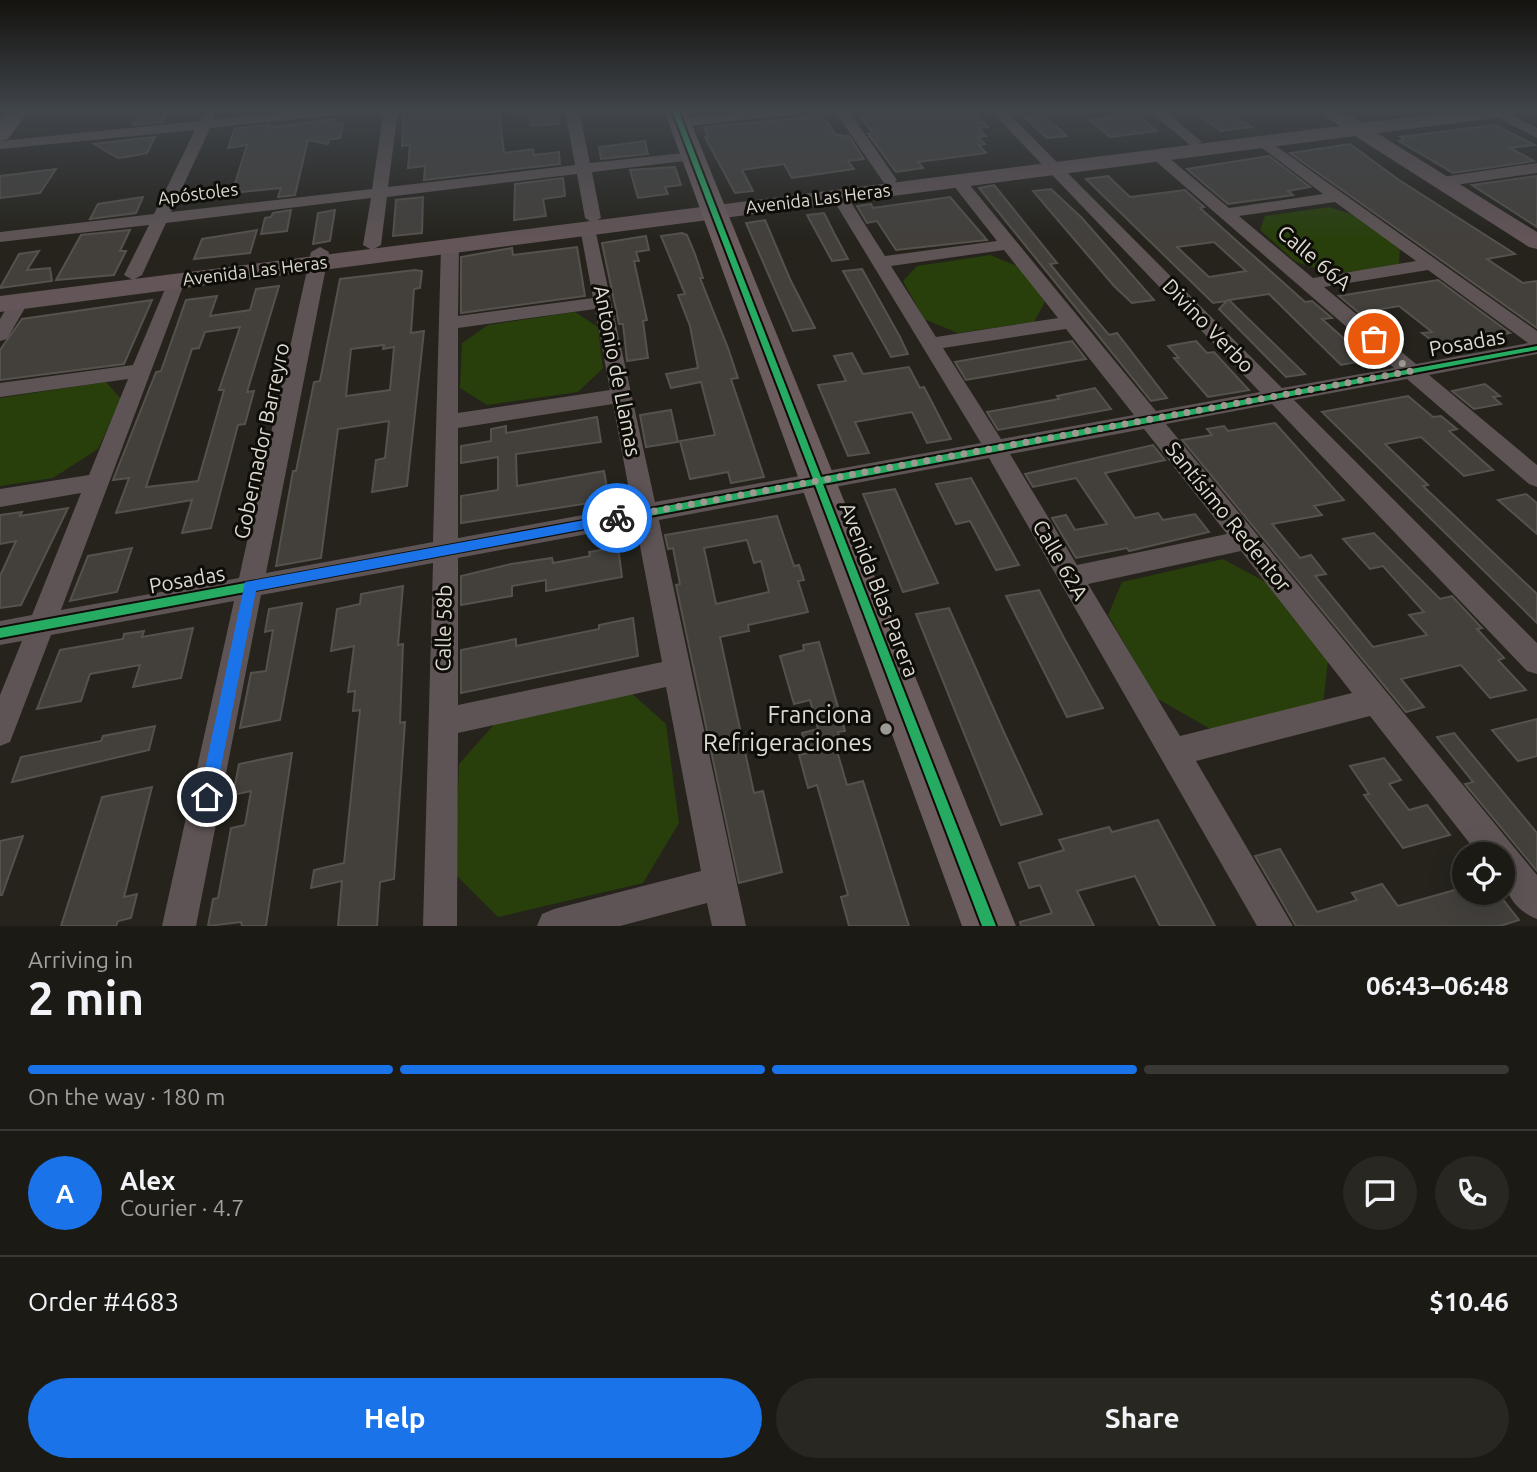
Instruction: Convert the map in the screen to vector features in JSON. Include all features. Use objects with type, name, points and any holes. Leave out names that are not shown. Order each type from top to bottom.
[{"type":"main road","name":"Avenida Las Heras","points":[[713,207],[839,196],[958,181],[1121,153]]},
{"type":"main road","name":"Avenida Las Heras","points":[[7,299],[176,281],[372,245],[590,223],[889,180],[1171,153]]},
{"type":"main road","points":[[1396,153],[1537,242]]},
{"type":"main road","name":"Avenida Blas Parera","points":[[693,156],[989,926]]},
{"type":"main road","name":"Avenida Las Heras","points":[[7,299],[133,275],[450,246],[590,223]]},
{"type":"street","points":[[133,275],[191,153]]},
{"type":"street","points":[[372,245],[385,153]]},
{"type":"street","name":"Antonio de Llamas","points":[[581,153],[603,302],[729,926]]},
{"type":"street","points":[[871,153],[889,180]]},
{"type":"street","name":"Divino Verbo","points":[[1039,153],[1537,662]]},
{"type":"street","points":[[1277,153],[1537,341]]},
{"type":"street","name":"Calle 66A","points":[[1157,155],[1537,478]]},
{"type":"street","name":"Apóstoles","points":[[0,237],[693,156]]},
{"type":"street","points":[[1442,182],[1537,168]]},
{"type":"street","name":"Santísimo Redentor","points":[[958,181],[1489,842]]},
{"type":"street","name":"Calle 62A","points":[[839,196],[995,448],[1276,926]]},
{"type":"street","points":[[1225,213],[1338,197]]},
{"type":"street","points":[[880,262],[1009,244]]},
{"type":"street","name":"Calle 58b","points":[[440,926],[450,246]]},
{"type":"street","name":"Gobernador Barreyro","points":[[179,926],[318,257]]},
{"type":"street","points":[[1308,284],[1431,264]]},
{"type":"street","points":[[0,732],[176,281]]},
{"type":"street","points":[[0,335],[7,299]]},
{"type":"street","points":[[449,323],[603,302]]},
{"type":"street","points":[[931,344],[1072,322]]},
{"type":"street","name":"Posadas","points":[[0,633],[1537,348]]},
{"type":"street","points":[[0,390],[142,370]]},
{"type":"street","points":[[448,422],[622,395]]},
{"type":"street","points":[[0,498],[98,482]]},
{"type":"street","points":[[1070,577],[1247,540]]},
{"type":"street","points":[[443,722],[677,672]]},
{"type":"street","points":[[1173,752],[1376,701]]},
{"type":"street","points":[[1515,875],[1537,902]]},
{"type":"street","points":[[554,926],[720,883]]},
{"type":"green space","points":[[1329,207],[1361,217],[1400,247],[1399,265],[1334,274],[1296,262],[1260,230],[1265,216]]},
{"type":"green space","points":[[990,255],[1019,267],[1045,302],[1034,322],[958,333],[924,319],[903,281],[917,266]]},
{"type":"green space","points":[[575,312],[598,327],[603,368],[578,392],[487,405],[460,388],[462,343],[488,325]]},
{"type":"green space","points":[[106,382],[121,399],[98,449],[53,478],[0,486],[0,398]]},
{"type":"green space","points":[[1223,559],[1271,585],[1328,660],[1323,705],[1214,731],[1156,698],[1108,615],[1122,582]]},
{"type":"green space","points":[[629,691],[666,724],[679,823],[643,883],[498,917],[455,874],[459,764],[498,720]]},
{"type":"building","points":[[110,153],[146,153],[118,158]]},
{"type":"building","points":[[244,153],[305,153],[295,195],[278,197],[281,188],[232,193]]},
{"type":"building","points":[[409,153],[559,153],[560,164],[424,180],[425,166],[408,168]]},
{"type":"building","points":[[600,153],[648,154],[601,159]]},
{"type":"building","points":[[714,153],[860,153],[864,159],[848,161],[854,169],[792,178],[784,164],[742,170],[753,191],[735,193]]},
{"type":"building","points":[[882,153],[984,153],[918,162],[923,168],[896,172]]},
{"type":"building","points":[[1290,153],[1363,153],[1399,180],[1515,254],[1487,259],[1523,283],[1537,281],[1537,328]]},
{"type":"building","points":[[1420,153],[1520,153],[1534,161],[1453,173]]},
{"type":"building","points":[[1269,156],[1310,187],[1288,191],[1293,195],[1228,204],[1187,169]]},
{"type":"building","points":[[675,167],[681,185],[665,187],[668,194],[638,198],[630,170]]},
{"type":"building","points":[[56,169],[40,193],[0,198],[0,176]]},
{"type":"building","points":[[1108,176],[1130,197],[1185,190],[1204,207],[1200,208],[1305,302],[1312,301],[1332,318],[1322,319],[1368,360],[1341,365],[1269,294],[1229,300],[1305,374],[1286,377],[1219,309],[1227,301],[1213,303],[1086,179]],"holes":[[[1214,242],[1246,271],[1209,277],[1177,247]]]},
{"type":"building","points":[[1537,176],[1537,227],[1472,185]]},
{"type":"building","points":[[563,178],[565,196],[543,199],[546,216],[514,220],[515,184]]},
{"type":"building","points":[[994,185],[1057,263],[1050,264],[1109,335],[1117,333],[1167,398],[1151,401],[979,188]]},
{"type":"building","points":[[1051,189],[1082,218],[1154,300],[1132,303],[1114,286],[1033,191]]},
{"type":"building","points":[[143,197],[136,213],[90,219],[98,204]]},
{"type":"building","points":[[423,197],[422,233],[393,236],[396,200]]},
{"type":"building","points":[[950,197],[987,240],[896,250],[877,221],[867,223],[857,206],[871,204],[873,208]]},
{"type":"building","points":[[291,210],[287,231],[261,234],[265,218],[271,217],[273,213]]},
{"type":"building","points":[[335,210],[330,241],[313,244],[318,213]]},
{"type":"building","points":[[824,213],[848,259],[832,261],[807,215]]},
{"type":"building","points":[[765,220],[790,279],[815,328],[793,331],[746,223]]},
{"type":"building","points":[[130,230],[120,251],[126,251],[114,275],[56,280],[81,235]]},
{"type":"building","points":[[257,230],[250,253],[194,259],[202,239]]},
{"type":"building","points":[[682,233],[687,235],[695,254],[703,278],[700,278],[728,348],[738,378],[731,379],[764,477],[731,483],[728,472],[690,479],[680,441],[715,435],[701,382],[671,388],[666,374],[698,368],[690,326],[678,295],[685,294],[661,236]]},
{"type":"building","points":[[646,236],[649,250],[636,252],[639,261],[634,261],[647,320],[643,321],[648,358],[627,361],[623,324],[619,324],[602,243]]},
{"type":"building","points":[[577,247],[585,296],[461,313],[461,257],[512,248],[513,255]]},
{"type":"building","points":[[39,251],[27,270],[50,268],[52,281],[0,288],[19,254]]},
{"type":"building","points":[[862,269],[908,354],[891,357],[843,271]]},
{"type":"building","points":[[422,271],[420,288],[414,289],[411,333],[424,331],[407,486],[372,492],[376,460],[385,458],[389,421],[338,429],[321,558],[276,566],[293,471],[296,471],[314,382],[320,381],[340,279]],"holes":[[[384,345],[383,349],[394,347],[390,390],[346,396],[351,349]]]},
{"type":"building","points":[[1438,280],[1510,333],[1440,347],[1422,333],[1432,332],[1399,306],[1359,313],[1339,296]]},
{"type":"building","points":[[279,286],[247,392],[254,391],[245,424],[238,425],[211,528],[182,533],[192,500],[116,513],[129,478],[113,480],[156,372],[161,371],[186,300],[217,296],[210,316],[250,310],[256,289]],"holes":[[[240,327],[219,390],[224,390],[198,481],[146,487],[192,349],[199,348],[205,332]]]},
{"type":"building","points":[[152,300],[124,364],[0,380],[0,350],[22,319]]},
{"type":"building","points":[[1072,341],[1086,359],[966,380],[955,362]]},
{"type":"building","points":[[1196,341],[1207,353],[1214,352],[1249,390],[1208,397],[1174,358],[1179,358],[1168,346]]},
{"type":"building","points":[[852,353],[863,374],[909,367],[920,388],[924,387],[951,439],[927,443],[912,412],[855,422],[869,453],[848,456],[818,385],[846,381],[834,356]]},
{"type":"building","points":[[1485,384],[1500,396],[1493,397],[1501,404],[1474,409],[1452,391]]},
{"type":"building","points":[[1095,388],[1111,409],[998,430],[987,412],[1059,399],[1057,396]]},
{"type":"building","points":[[1408,396],[1433,417],[1441,416],[1457,429],[1449,431],[1493,470],[1464,476],[1421,437],[1385,444],[1428,485],[1423,486],[1537,594],[1537,623],[1322,412]]},
{"type":"building","points":[[671,410],[678,442],[646,447],[640,415]]},
{"type":"building","points":[[597,417],[601,442],[516,454],[517,486],[604,471],[609,500],[461,523],[461,496],[498,490],[498,457],[461,463],[461,446],[491,441],[491,429],[506,426],[506,433]]},
{"type":"building","points":[[1275,423],[1344,500],[1314,506],[1322,515],[1272,524],[1300,558],[1311,555],[1326,574],[1315,576],[1373,647],[1427,635],[1409,615],[1424,612],[1383,566],[1370,569],[1343,539],[1374,533],[1440,599],[1452,596],[1482,628],[1477,629],[1504,658],[1498,660],[1526,690],[1490,698],[1461,665],[1401,679],[1424,707],[1406,712],[1182,440],[1212,435],[1207,429],[1224,426],[1228,431]]},
{"type":"building","points":[[1153,445],[1165,460],[1105,473],[1135,518],[1158,513],[1163,520],[1195,514],[1209,532],[1129,551],[1127,548],[1076,558],[1052,518],[1066,515],[1075,530],[1107,524],[1076,478],[1033,487],[1025,474]]},
{"type":"building","points":[[971,478],[1019,565],[996,570],[970,521],[956,524],[936,484]]},
{"type":"building","points":[[895,489],[938,583],[903,592],[863,494]]},
{"type":"building","points":[[1526,494],[1537,503],[1537,534],[1498,500]]},
{"type":"building","points":[[68,508],[21,605],[0,608],[0,576],[16,541],[0,544],[0,515],[22,512],[20,516]]},
{"type":"building","points":[[777,516],[794,566],[799,565],[804,580],[798,581],[808,612],[748,625],[749,631],[720,637],[754,793],[763,791],[782,872],[739,883],[676,585],[680,584],[673,548],[668,549],[665,535]],"holes":[[[747,540],[754,563],[761,561],[769,592],[716,604],[704,548]]]},
{"type":"building","points":[[618,547],[622,577],[546,591],[546,580],[512,586],[512,596],[461,605],[461,576],[552,558],[553,563]]},
{"type":"building","points":[[132,548],[117,592],[70,601],[88,556]]},
{"type":"building","points":[[403,586],[398,645],[403,644],[400,723],[405,722],[394,879],[380,882],[377,926],[338,926],[342,881],[311,888],[314,870],[344,863],[360,710],[353,711],[355,691],[348,692],[354,646],[331,651],[337,609],[360,604],[361,594]]},
{"type":"building","points":[[1039,590],[1103,708],[1067,717],[1006,596]]},
{"type":"building","points":[[302,603],[280,720],[240,728],[251,673],[266,671],[273,630],[265,632],[269,609]]},
{"type":"building","points":[[949,608],[1042,814],[1001,825],[916,614]]},
{"type":"building","points":[[633,618],[638,656],[461,693],[461,650],[516,639],[516,646],[599,629],[599,625]]},
{"type":"building","points":[[193,628],[181,678],[133,687],[140,665],[90,674],[81,701],[37,709],[60,650],[123,639],[124,634],[144,631],[142,637]]},
{"type":"building","points":[[819,642],[845,731],[838,732],[843,750],[837,751],[847,785],[863,781],[909,926],[849,926],[841,897],[848,895],[817,785],[808,788],[799,755],[808,753],[802,733],[818,729],[810,700],[794,704],[780,656],[804,650],[803,645]]},
{"type":"building","points":[[1537,719],[1537,756],[1518,761],[1492,730]]},
{"type":"building","points":[[155,726],[149,750],[12,782],[21,757],[101,741],[103,736]]},
{"type":"building","points":[[1454,733],[1537,833],[1537,871],[1465,784],[1473,782],[1437,737]]},
{"type":"building","points":[[292,753],[266,926],[242,926],[241,922],[208,926],[213,899],[218,898],[231,828],[245,825],[251,791],[233,795],[239,764]]},
{"type":"building","points":[[1384,758],[1401,780],[1389,784],[1409,810],[1427,805],[1450,835],[1403,848],[1364,795],[1369,794],[1350,766]]},
{"type":"building","points":[[152,787],[124,897],[137,894],[131,918],[118,921],[116,926],[61,926],[102,797]]},
{"type":"building","points":[[1158,820],[1215,926],[1160,926],[1135,876],[1077,891],[1094,926],[1021,926],[1020,922],[1052,913],[1040,885],[1029,888],[1019,863],[1064,850],[1059,840],[1109,827],[1112,832]]},
{"type":"building","points":[[23,836],[2,895],[0,895],[0,841]]},
{"type":"building","points":[[1280,849],[1317,912],[1357,900],[1352,893],[1382,884],[1398,906],[1452,891],[1452,905],[1507,905],[1519,920],[1500,926],[1296,926],[1255,856]]},
{"type":"cycle path","points":[[692,153],[989,926]]},
{"type":"cycle path","points":[[0,633],[1537,348]]},
{"type":"way so far","points":[[617,518],[1411,371],[1374,339]]},
{"type":"place","name":"Franciona Refrigeraciones","points":[[886,729]]},
{"type":"route","points":[[207,797],[250,586],[617,518]]}]
